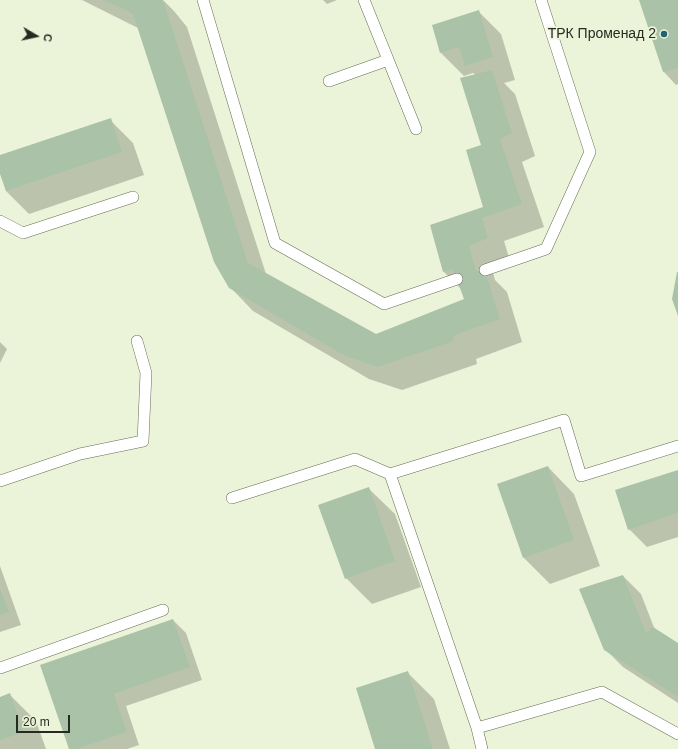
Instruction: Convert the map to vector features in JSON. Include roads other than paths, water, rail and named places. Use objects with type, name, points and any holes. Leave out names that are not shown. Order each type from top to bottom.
[{"type":"lane","points":[[203,0],[275,243],[384,304],[457,279]]},
{"type":"lane","points":[[364,0],[416,129]]},
{"type":"lane","points":[[485,270],[546,249],[590,152],[541,0]]},
{"type":"lane","points":[[329,81],[388,60]]},
{"type":"lane","points":[[0,221],[23,233],[133,197]]},
{"type":"lane","points":[[0,481],[80,454],[143,441],[146,374],[137,341]]},
{"type":"lane","points":[[232,498],[355,459],[390,474],[564,420],[581,476],[678,446]]},
{"type":"lane","points":[[390,474],[477,728],[482,749]]},
{"type":"lane","points":[[0,668],[163,610]]},
{"type":"lane","points":[[477,728],[602,692],[678,734]]},
{"type":"place","name":"ТРК Променад 2","points":[[664,34]]}]
